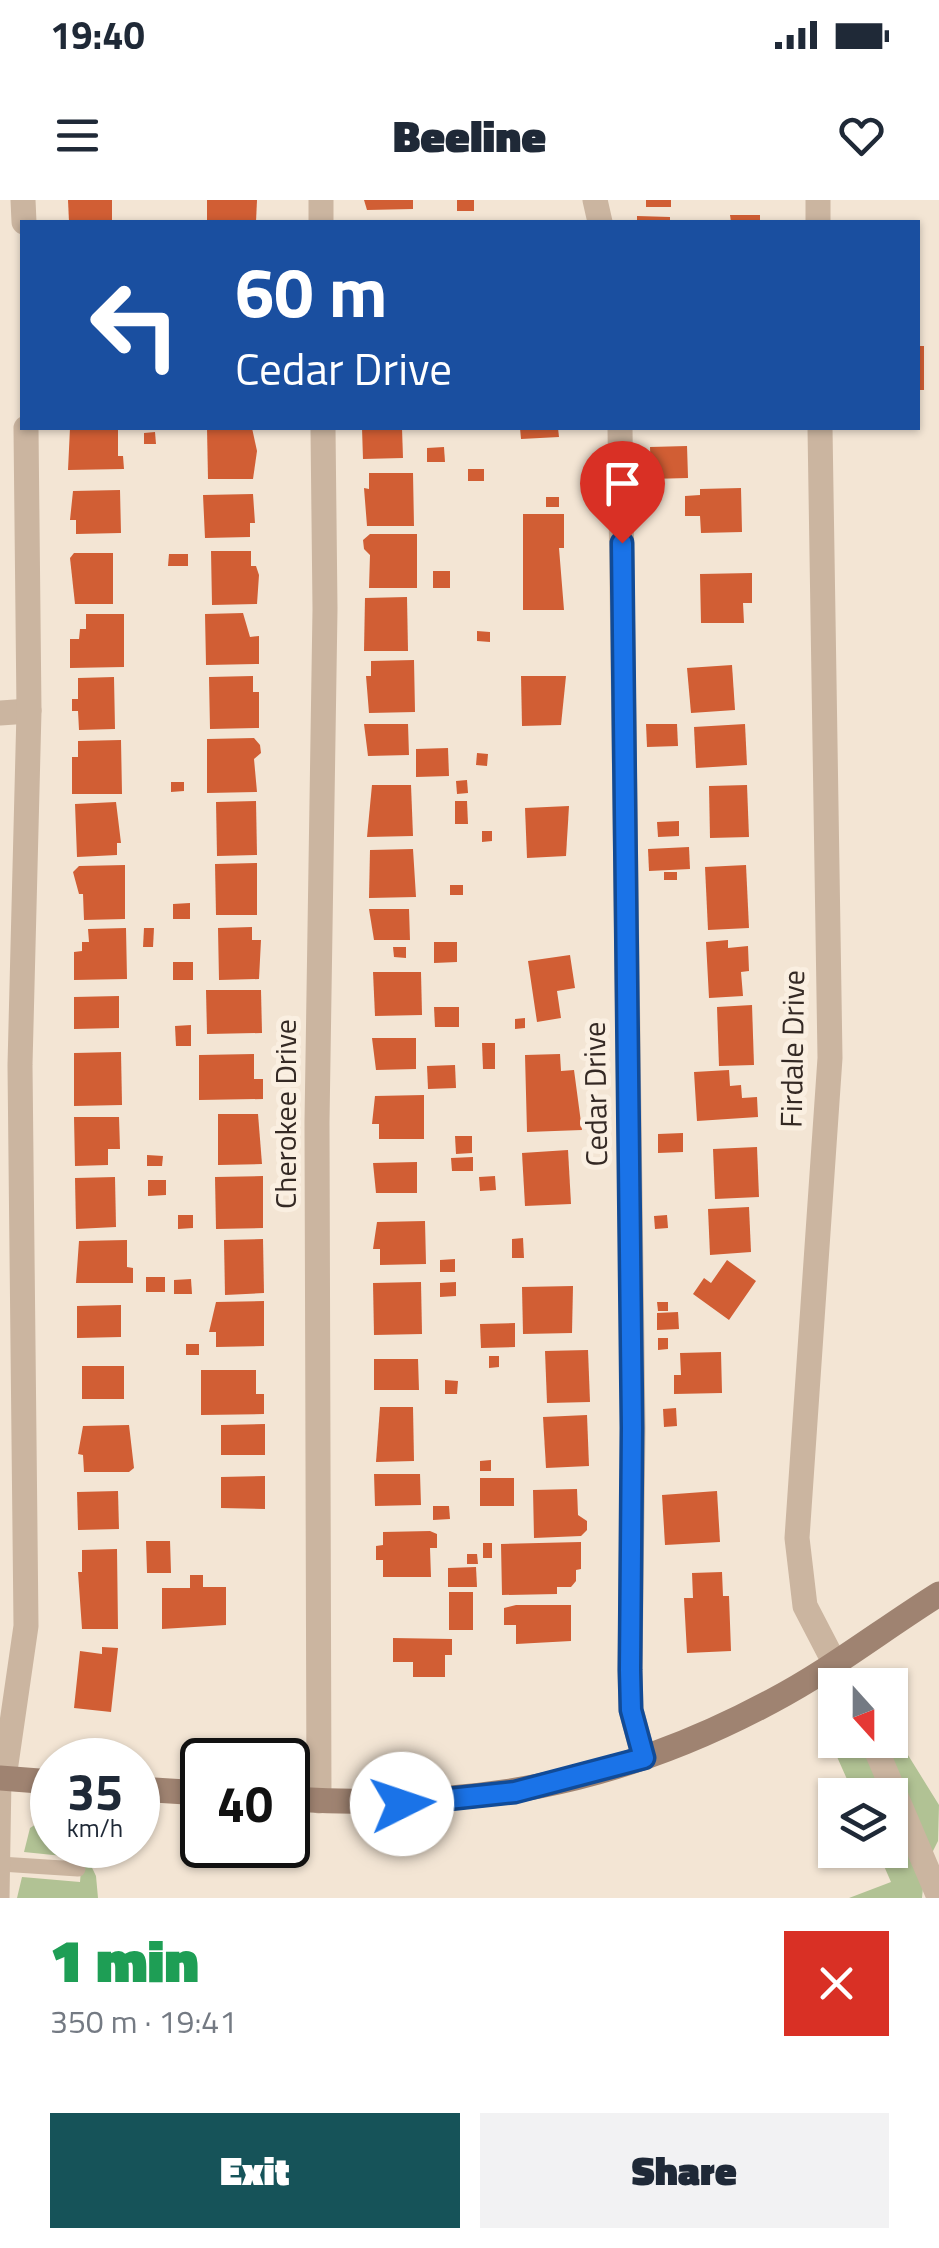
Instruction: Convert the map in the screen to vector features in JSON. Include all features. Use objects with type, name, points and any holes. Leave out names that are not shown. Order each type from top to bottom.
[{"type":"street","points":[[26,430],[28,711],[20,1065],[26,1626],[2,1778],[30,1780]]},
{"type":"street","name":"Cherokee Drive","points":[[318,1800],[317,1122],[325,609],[323,430]]},
{"type":"street","name":"Cedar Drive","points":[[620,430],[632,1428],[630,1670],[631,1710],[644,1758]]},
{"type":"street","name":"Firdale Drive","points":[[820,430],[830,1058],[797,1538],[806,1606],[838,1668]]},
{"type":"street","points":[[0,712],[28,711]]},
{"type":"street","points":[[848,1668],[939,1594]]},
{"type":"street","points":[[310,1799],[402,1804],[459,1800],[558,1783],[644,1758],[818,1684]]},
{"type":"street","points":[[880,1758],[939,1897]]},
{"type":"lane","points":[[2,1778],[2,1898]]},
{"type":"lane","points":[[1,1864],[78,1869]]},
{"type":"green space","points":[[908,1755],[939,1805],[938,1841],[925,1867],[922,1898],[849,1898],[891,1882],[885,1868],[908,1868],[908,1778],[846,1778],[838,1758]]},
{"type":"green space","points":[[30,1828],[30,1853],[24,1852]]},
{"type":"green space","points":[[81,1868],[92,1868],[98,1898],[17,1898],[22,1877],[80,1882]]},
{"type":"building","points":[[68,200],[112,200],[112,220],[69,220]]},
{"type":"building","points":[[207,200],[257,200],[256,220],[207,220]]},
{"type":"building","points":[[364,200],[413,200],[413,209],[367,210]]},
{"type":"building","points":[[457,200],[474,200],[474,211],[457,211]]},
{"type":"building","points":[[646,200],[671,200],[671,207],[646,207]]},
{"type":"building","points":[[730,215],[760,215],[760,220],[731,220]]},
{"type":"building","points":[[637,216],[670,217],[670,220],[637,220]]},
{"type":"building","points":[[920,346],[924,346],[924,390],[920,390]]},
{"type":"building","points":[[70,430],[118,430],[118,456],[123,456],[124,469],[68,470]]},
{"type":"building","points":[[207,430],[252,430],[257,451],[253,479],[208,479]]},
{"type":"building","points":[[362,430],[402,430],[403,458],[363,459]]},
{"type":"building","points":[[520,430],[558,430],[559,437],[521,439]]},
{"type":"building","points":[[155,432],[156,444],[144,444],[144,433]]},
{"type":"building","points":[[687,446],[688,478],[651,479],[650,447]]},
{"type":"building","points":[[444,447],[445,462],[427,462],[427,448]]},
{"type":"building","points":[[468,469],[484,469],[484,481],[468,481]]},
{"type":"building","points":[[369,473],[413,473],[414,526],[367,526],[364,488],[369,489]]},
{"type":"building","points":[[741,488],[742,532],[701,533],[700,516],[685,516],[685,496],[700,495],[700,489]]},
{"type":"building","points":[[120,490],[121,533],[76,534],[76,520],[70,520],[73,491]]},
{"type":"building","points":[[253,494],[255,523],[250,523],[250,537],[205,538],[203,495]]},
{"type":"building","points":[[546,497],[559,497],[559,507],[546,507]]},
{"type":"building","points":[[523,514],[564,514],[564,548],[559,548],[564,610],[523,610]]},
{"type":"building","points":[[370,534],[417,534],[417,588],[369,588],[370,555],[363,540]]},
{"type":"building","points":[[211,551],[251,551],[251,566],[256,566],[259,575],[257,604],[212,605]]},
{"type":"building","points":[[74,553],[113,553],[113,604],[75,604],[70,558]]},
{"type":"building","points":[[169,554],[188,554],[188,566],[168,566]]},
{"type":"building","points":[[433,571],[450,571],[450,588],[433,588]]},
{"type":"building","points":[[752,573],[752,603],[743,603],[744,623],[701,623],[700,574]]},
{"type":"building","points":[[407,597],[408,651],[364,651],[365,598]]},
{"type":"building","points":[[243,613],[250,637],[259,636],[259,664],[206,665],[205,614]]},
{"type":"building","points":[[86,614],[124,614],[124,667],[70,668],[70,639],[79,639],[80,629],[86,629]]},
{"type":"building","points":[[477,631],[490,632],[490,642],[477,641]]},
{"type":"building","points":[[414,660],[415,712],[369,713],[366,676],[371,676],[371,661]]},
{"type":"building","points":[[732,665],[735,710],[691,713],[687,668]]},
{"type":"building","points":[[253,676],[253,692],[259,692],[259,728],[210,729],[209,677]]},
{"type":"building","points":[[521,676],[566,676],[561,725],[522,726]]},
{"type":"building","points":[[114,677],[115,729],[79,730],[78,711],[72,711],[72,699],[78,699],[78,678]]},
{"type":"building","points":[[364,724],[408,724],[409,755],[368,756]]},
{"type":"building","points":[[646,724],[677,724],[678,746],[647,747]]},
{"type":"building","points":[[745,724],[747,765],[696,768],[694,727]]},
{"type":"building","points":[[254,738],[261,753],[254,759],[257,792],[207,793],[207,739]]},
{"type":"building","points":[[121,740],[122,794],[72,794],[72,757],[78,757],[78,741]]},
{"type":"building","points":[[448,748],[449,776],[416,777],[416,749]]},
{"type":"building","points":[[477,753],[488,754],[487,766],[476,765]]},
{"type":"building","points":[[467,780],[468,793],[457,794],[456,781]]},
{"type":"building","points":[[171,782],[184,782],[184,791],[171,792]]},
{"type":"building","points":[[372,785],[411,785],[413,836],[367,837]]},
{"type":"building","points":[[747,785],[749,837],[710,838],[709,786]]},
{"type":"building","points":[[256,801],[257,855],[217,856],[216,802]]},
{"type":"building","points":[[455,801],[467,801],[468,824],[455,824]]},
{"type":"building","points":[[116,802],[121,843],[117,843],[117,855],[77,857],[75,804]]},
{"type":"building","points":[[569,806],[566,856],[527,858],[525,808]]},
{"type":"building","points":[[679,821],[679,836],[658,837],[657,822]]},
{"type":"building","points":[[482,831],[492,831],[492,841],[482,842]]},
{"type":"building","points":[[689,847],[690,869],[649,871],[648,849]]},
{"type":"building","points":[[413,849],[416,897],[369,898],[370,850]]},
{"type":"building","points":[[257,863],[257,915],[216,915],[215,864]]},
{"type":"building","points":[[125,865],[125,919],[84,920],[83,894],[79,894],[73,872],[79,866]]},
{"type":"building","points":[[746,865],[749,928],[708,930],[705,867]]},
{"type":"building","points":[[664,872],[677,872],[677,880],[664,880]]},
{"type":"building","points":[[450,885],[463,885],[463,895],[450,895]]},
{"type":"building","points":[[190,903],[190,919],[173,919],[173,904]]},
{"type":"building","points":[[369,909],[409,909],[410,940],[374,940]]},
{"type":"building","points":[[252,927],[252,940],[261,940],[259,979],[219,980],[218,928]]},
{"type":"building","points":[[126,928],[127,979],[74,980],[74,952],[82,951],[82,942],[89,942],[88,929]]},
{"type":"building","points":[[144,928],[154,928],[153,947],[143,947]]},
{"type":"building","points":[[728,940],[728,948],[748,946],[749,971],[741,972],[743,996],[709,998],[706,942]]},
{"type":"building","points":[[434,942],[457,942],[457,962],[434,963]]},
{"type":"building","points":[[393,947],[406,947],[406,958],[394,957]]},
{"type":"building","points":[[570,955],[575,988],[557,991],[561,1018],[537,1022],[528,961]]},
{"type":"building","points":[[173,962],[193,962],[193,980],[173,980]]},
{"type":"building","points":[[373,972],[421,972],[422,1015],[375,1016]]},
{"type":"building","points":[[206,990],[261,990],[262,1033],[207,1034]]},
{"type":"building","points":[[119,996],[119,1028],[74,1029],[74,997]]},
{"type":"building","points":[[752,1005],[754,1065],[719,1066],[717,1007]]},
{"type":"building","points":[[434,1007],[459,1007],[459,1027],[435,1027]]},
{"type":"building","points":[[525,1018],[525,1028],[515,1029],[515,1019]]},
{"type":"building","points":[[191,1025],[191,1046],[176,1046],[175,1026]]},
{"type":"building","points":[[372,1038],[416,1038],[416,1069],[376,1070]]},
{"type":"building","points":[[482,1043],[495,1043],[495,1069],[483,1069]]},
{"type":"building","points":[[121,1052],[122,1105],[74,1106],[74,1053]]},
{"type":"building","points":[[254,1054],[254,1079],[263,1079],[263,1099],[199,1100],[199,1055]]},
{"type":"building","points":[[560,1054],[561,1071],[574,1070],[582,1130],[527,1132],[525,1055]]},
{"type":"building","points":[[455,1065],[456,1088],[428,1089],[427,1066]]},
{"type":"building","points":[[729,1070],[730,1086],[741,1085],[742,1098],[757,1097],[758,1117],[697,1121],[694,1072]]},
{"type":"building","points":[[424,1095],[424,1139],[379,1139],[379,1124],[372,1124],[375,1096]]},
{"type":"building","points":[[218,1114],[258,1114],[262,1164],[218,1165]]},
{"type":"building","points":[[74,1117],[119,1117],[120,1149],[108,1149],[108,1165],[75,1166]]},
{"type":"building","points":[[683,1133],[683,1152],[658,1153],[658,1134]]},
{"type":"building","points":[[455,1136],[472,1136],[472,1153],[456,1154]]},
{"type":"building","points":[[757,1147],[759,1197],[715,1199],[713,1149]]},
{"type":"building","points":[[568,1150],[571,1204],[525,1206],[522,1153]]},
{"type":"building","points":[[147,1155],[163,1156],[162,1166],[147,1166]]},
{"type":"building","points":[[473,1157],[473,1171],[452,1171],[451,1158]]},
{"type":"building","points":[[417,1162],[417,1193],[376,1193],[373,1163]]},
{"type":"building","points":[[263,1176],[263,1228],[216,1229],[215,1177]]},
{"type":"building","points":[[495,1176],[496,1190],[480,1191],[479,1177]]},
{"type":"building","points":[[115,1177],[116,1227],[76,1229],[75,1178]]},
{"type":"building","points":[[148,1180],[166,1180],[166,1195],[148,1196]]},
{"type":"building","points":[[749,1207],[751,1252],[710,1255],[708,1209]]},
{"type":"building","points":[[178,1215],[193,1215],[193,1228],[178,1229]]},
{"type":"building","points":[[667,1215],[668,1228],[655,1229],[654,1216]]},
{"type":"building","points":[[425,1221],[426,1264],[380,1265],[380,1249],[373,1249],[377,1222]]},
{"type":"building","points":[[523,1238],[524,1258],[512,1258],[512,1239]]},
{"type":"building","points":[[263,1239],[264,1293],[225,1295],[224,1240]]},
{"type":"building","points":[[127,1240],[127,1267],[133,1268],[133,1283],[76,1283],[79,1241]]},
{"type":"building","points":[[455,1259],[455,1272],[440,1272],[440,1260]]},
{"type":"building","points":[[727,1260],[756,1281],[729,1320],[693,1294],[704,1278],[711,1283]]},
{"type":"building","points":[[146,1277],[165,1277],[165,1292],[146,1292]]},
{"type":"building","points":[[191,1279],[192,1294],[174,1294],[174,1280]]},
{"type":"building","points":[[421,1282],[422,1334],[374,1335],[373,1283]]},
{"type":"building","points":[[456,1282],[456,1296],[440,1297],[440,1283]]},
{"type":"building","points":[[573,1286],[572,1333],[523,1334],[522,1287]]},
{"type":"building","points":[[264,1301],[264,1346],[216,1347],[216,1332],[209,1332],[216,1302]]},
{"type":"building","points":[[657,1302],[668,1302],[668,1311],[658,1311]]},
{"type":"building","points":[[121,1305],[121,1337],[77,1338],[77,1306]]},
{"type":"building","points":[[678,1312],[679,1329],[657,1330],[657,1313]]},
{"type":"building","points":[[515,1323],[515,1347],[481,1348],[480,1324]]},
{"type":"building","points":[[658,1338],[668,1338],[668,1349],[658,1350]]},
{"type":"building","points":[[186,1344],[199,1344],[199,1355],[186,1355]]},
{"type":"building","points":[[588,1350],[590,1402],[547,1403],[545,1351]]},
{"type":"building","points":[[721,1352],[722,1393],[674,1394],[674,1375],[681,1375],[680,1353]]},
{"type":"building","points":[[489,1356],[499,1356],[499,1367],[489,1368]]},
{"type":"building","points":[[374,1359],[418,1359],[419,1390],[374,1390]]},
{"type":"building","points":[[82,1366],[124,1366],[124,1399],[82,1399]]},
{"type":"building","points":[[201,1370],[256,1370],[256,1394],[264,1394],[264,1414],[201,1415]]},
{"type":"building","points":[[445,1380],[458,1381],[457,1394],[445,1394]]},
{"type":"building","points":[[380,1407],[413,1407],[414,1461],[376,1462]]},
{"type":"building","points":[[676,1408],[677,1426],[664,1427],[663,1409]]},
{"type":"building","points":[[587,1415],[589,1466],[546,1468],[543,1417]]},
{"type":"building","points":[[265,1424],[265,1455],[221,1455],[221,1425]]},
{"type":"building","points":[[129,1425],[134,1468],[129,1472],[84,1472],[83,1455],[78,1454],[83,1426]]},
{"type":"building","points":[[491,1460],[491,1471],[480,1471],[480,1461]]},
{"type":"building","points":[[374,1474],[420,1474],[421,1505],[375,1506]]},
{"type":"building","points":[[265,1476],[265,1509],[221,1508],[221,1477]]},
{"type":"building","points":[[480,1478],[514,1478],[514,1506],[480,1506]]},
{"type":"building","points":[[577,1489],[578,1515],[587,1521],[587,1530],[581,1536],[534,1538],[533,1490]]},
{"type":"building","points":[[118,1491],[119,1529],[78,1530],[77,1492]]},
{"type":"building","points":[[717,1491],[720,1542],[665,1545],[662,1495]]},
{"type":"building","points":[[433,1506],[449,1506],[450,1519],[433,1520]]},
{"type":"building","points":[[383,1532],[437,1534],[437,1548],[430,1548],[431,1577],[383,1577],[383,1560],[376,1560],[376,1546],[383,1545]]},
{"type":"building","points":[[146,1541],[170,1541],[171,1573],[147,1573]]},
{"type":"building","points":[[581,1542],[581,1569],[576,1570],[576,1581],[571,1587],[557,1587],[557,1594],[502,1595],[501,1544]]},
{"type":"building","points":[[483,1543],[492,1543],[492,1558],[483,1558]]},
{"type":"building","points":[[117,1549],[118,1629],[82,1629],[78,1572],[82,1572],[82,1550]]},
{"type":"building","points":[[467,1554],[477,1554],[478,1564],[467,1564]]},
{"type":"building","points":[[476,1567],[477,1587],[448,1587],[448,1568]]},
{"type":"building","points":[[722,1572],[723,1596],[729,1596],[731,1651],[687,1653],[684,1598],[693,1598],[692,1573]]},
{"type":"building","points":[[190,1575],[203,1575],[203,1587],[226,1587],[226,1625],[162,1629],[162,1588],[190,1588]]},
{"type":"building","points":[[449,1592],[473,1592],[473,1630],[449,1630]]},
{"type":"building","points":[[571,1605],[571,1641],[516,1644],[516,1625],[504,1625],[504,1608]]},
{"type":"building","points":[[393,1638],[452,1639],[452,1655],[445,1655],[445,1677],[413,1677],[413,1662],[393,1662]]},
{"type":"building","points":[[102,1647],[118,1648],[111,1712],[74,1708],[80,1651],[102,1654]]},
{"type":"route","points":[[402,1804],[515,1792],[644,1758],[631,1710],[630,1670],[632,1428],[622,543]]}]
